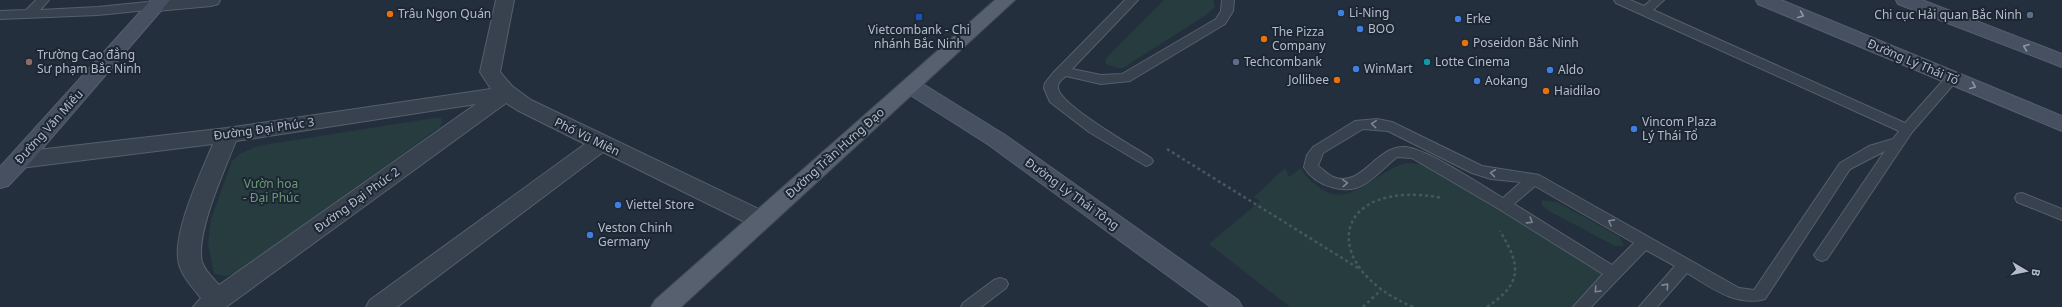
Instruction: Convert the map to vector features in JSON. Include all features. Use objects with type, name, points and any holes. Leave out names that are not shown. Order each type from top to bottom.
[{"type":"main road","name":"Đường Trần Hưng Đạo","points":[[664,307],[1006,0]]},
{"type":"street","points":[[159,3],[210,0]]},
{"type":"street","name":"Phố Vũ Miên","points":[[505,0],[490,72],[495,81],[507,93],[524,105],[761,220]]},
{"type":"street","name":"Đường Lý Thái Tổ","points":[[1765,0],[2062,124]]},
{"type":"street","points":[[1905,0],[2062,61]]},
{"type":"street","name":"Đường Văn Miếu","points":[[0,180],[20,160],[159,3]]},
{"type":"street","name":"Đường Lý Thái Tông","points":[[911,86],[997,140],[1229,307]]},
{"type":"street","name":"Đường Đại Phúc 3","points":[[20,160],[227,135],[507,93]]},
{"type":"street","name":"Đường Đại Phúc 2","points":[[212,304],[507,93]]},
{"type":"street","points":[[212,304],[190,265],[189,244],[194,226],[227,135]]},
{"type":"street","points":[[379,307],[601,143]]},
{"type":"lane","points":[[29,14],[43,0]]},
{"type":"lane","points":[[1132,0],[1052,83],[1052,92],[1055,99],[1094,128],[1146,161]]},
{"type":"lane","points":[[1064,71],[1085,78],[1107,81],[1125,78],[1221,21],[1227,11],[1228,0]]},
{"type":"lane","points":[[1620,0],[1907,129]]},
{"type":"lane","points":[[1645,11],[1658,0]]},
{"type":"lane","points":[[0,15],[98,11],[159,3]]},
{"type":"lane","points":[[1822,255],[1907,129],[1953,78]]},
{"type":"lane","points":[[1613,272],[1504,205],[1416,154],[1405,152],[1393,153],[1359,181],[1344,184],[1328,181],[1311,167],[1314,155],[1318,150],[1360,124],[1377,124],[1396,128],[1457,162],[1477,170],[1491,174],[1534,179],[1685,265],[1739,295],[1746,297],[1759,295],[1845,166],[1874,150],[1899,142]]},
{"type":"lane","points":[[1504,205],[1534,179]]},
{"type":"lane","points":[[2022,198],[2062,215]]},
{"type":"lane","points":[[1581,307],[1613,272],[1645,241]]},
{"type":"lane","points":[[1647,307],[1685,265]]},
{"type":"lane","points":[[969,307],[1000,284]]},
{"type":"path","points":[[1160,145],[1359,268],[1381,290],[1393,298],[1413,307]]},
{"type":"path","points":[[1359,268],[1350,247],[1350,228],[1360,211],[1377,199],[1400,193],[1426,194],[1446,199]]},
{"type":"path","points":[[1488,307],[1500,300],[1510,289],[1515,277],[1515,263],[1511,250],[1499,230]]},
{"type":"path","points":[[1363,307],[1381,290]]},
{"type":"green space","points":[[1164,0],[1213,0],[1215,7],[1206,15],[1123,68],[1117,68],[1106,64],[1105,61],[1108,56]]},
{"type":"green space","name":"Vườn hoa - Đại Phúc","points":[[441,118],[442,122],[440,127],[236,273],[226,276],[214,274],[208,243],[211,219],[232,161],[240,154],[257,146]]},
{"type":"green space","points":[[1406,163],[1424,164],[1613,273],[1577,307],[1290,307],[1209,244],[1260,201],[1254,197],[1285,168],[1289,177],[1301,168],[1309,179],[1320,188],[1331,194],[1342,194],[1353,192],[1395,167]]},
{"type":"green space","points":[[1542,200],[1557,202],[1620,237],[1624,246],[1615,246],[1551,212],[1542,206]]},
{"type":"place","name":"Li-Ning","points":[[1341,13]]},
{"type":"place","name":"Trâu Ngon Quán","points":[[390,14]]},
{"type":"place","name":"Chi cục Hải quan Bắc Ninh","points":[[2030,15]]},
{"type":"place","name":"Vietcombank - Chi nhánh Bắc Ninh","points":[[919,17]]},
{"type":"place","name":"Erke","points":[[1458,19]]},
{"type":"place","name":"BOO","points":[[1360,29]]},
{"type":"place","name":"The Pizza Company","points":[[1264,39]]},
{"type":"place","name":"Poseidon Bắc Ninh","points":[[1465,43]]},
{"type":"place","name":"Trường Cao đẳng Sư phạm Bắc Ninh","points":[[29,62]]},
{"type":"place","name":"Techcombank","points":[[1236,62]]},
{"type":"place","name":"Lotte Cinema","points":[[1427,62]]},
{"type":"place","name":"WinMart","points":[[1356,69]]},
{"type":"place","name":"Aldo","points":[[1550,70]]},
{"type":"place","name":"Jollibee","points":[[1337,80]]},
{"type":"place","name":"Aokang","points":[[1477,81]]},
{"type":"place","name":"Haidilao","points":[[1546,91]]},
{"type":"place","name":"Vincom Plaza Lý Thái Tổ","points":[[1634,129]]},
{"type":"place","name":"Viettel Store","points":[[618,205]]},
{"type":"place","name":"Veston Chinh Germany","points":[[590,235]]}]
